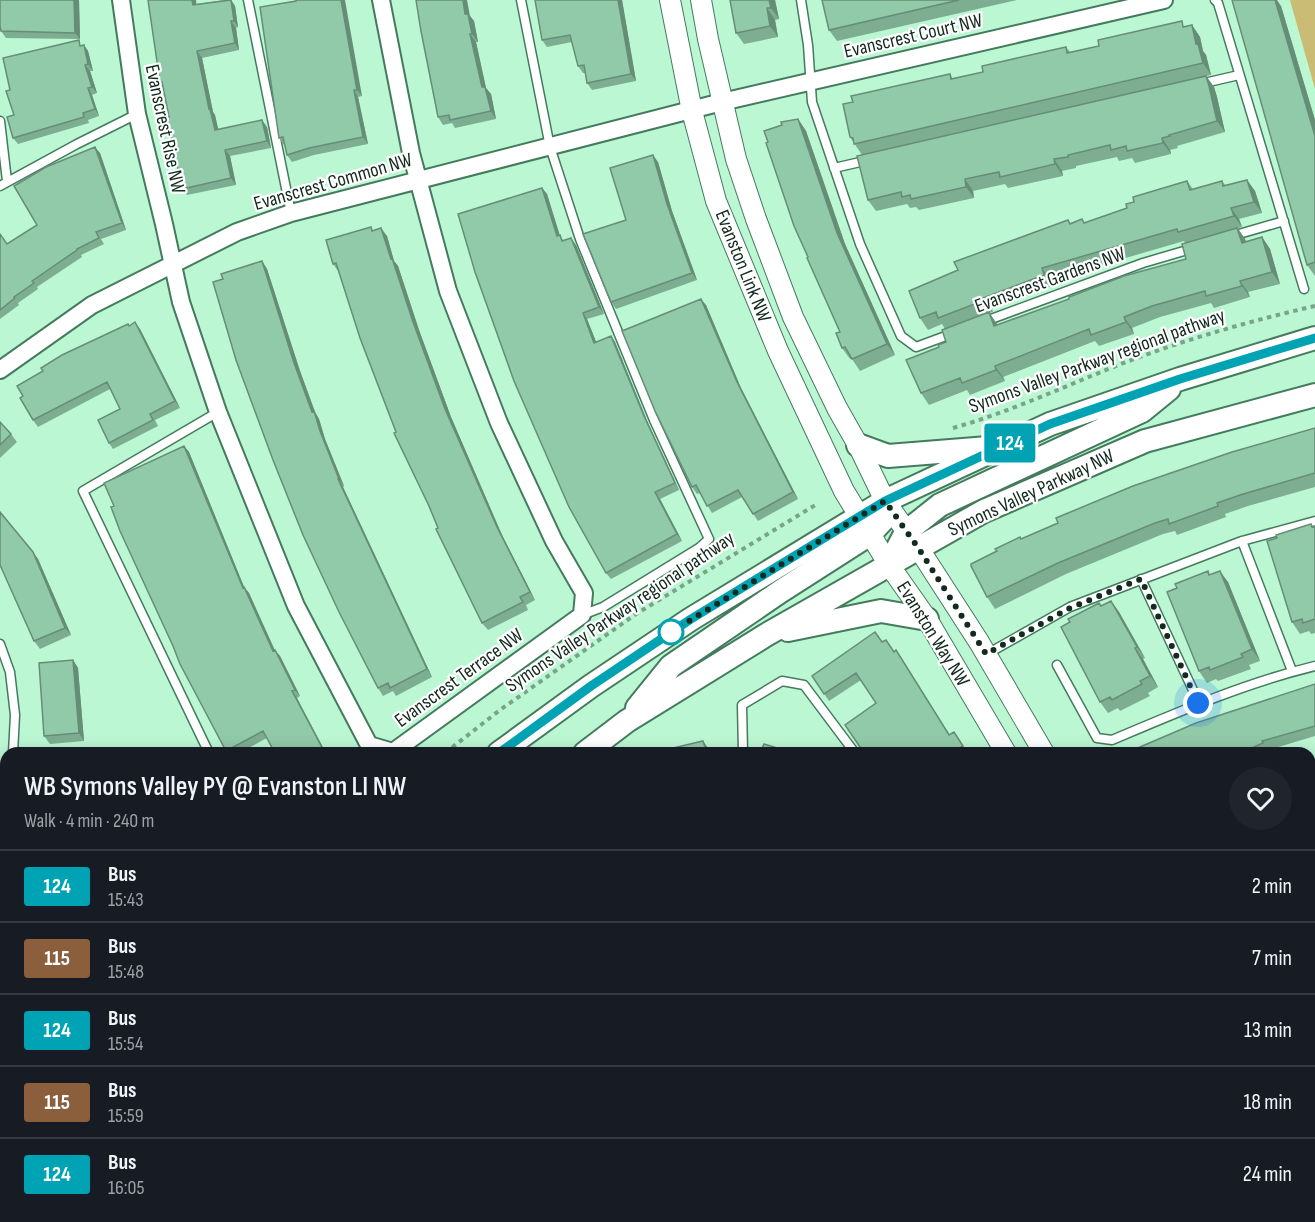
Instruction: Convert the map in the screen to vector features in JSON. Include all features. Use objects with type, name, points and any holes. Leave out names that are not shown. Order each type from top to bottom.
[{"type":"main road","points":[[627,721],[671,666],[780,591],[864,525],[885,501],[1050,424],[1180,379],[1315,338]]},
{"type":"main road","points":[[913,540],[940,505],[1142,411],[1180,379]]},
{"type":"main road","name":"Symons Valley Parkway NW","points":[[593,747],[627,721],[766,635],[889,565],[913,540],[1145,441],[1315,395]]},
{"type":"main road","points":[[858,445],[888,456],[1001,447]]},
{"type":"main road","points":[[507,747],[591,686],[682,625],[864,525]]},
{"type":"main road","points":[[766,635],[881,611],[927,619]]},
{"type":"street","name":"Evanscrest Rise NW","points":[[120,0],[137,114],[172,265]]},
{"type":"street","points":[[381,0],[398,96],[448,291],[499,423],[554,541],[584,592],[582,615]]},
{"type":"street","name":"Evanston Link NW","points":[[670,0],[707,107],[736,159],[793,317],[885,501]]},
{"type":"street","name":"Evanston Link NW","points":[[701,0],[708,39],[707,107],[716,201],[778,351],[844,491],[864,525]]},
{"type":"street","name":"Evanscrest Court NW","points":[[707,107],[1164,0]]},
{"type":"street","name":"Evanscrest Common NW","points":[[0,369],[92,305],[237,231],[291,213],[707,107]]},
{"type":"street","name":"Evanscrest Terrace NW","points":[[172,265],[181,302],[218,412],[296,606],[369,745],[375,747]]},
{"type":"street","name":"Evanston Way NW","points":[[885,501],[913,540],[986,654],[1040,747]]},
{"type":"street","name":"Evanston Way NW","points":[[864,525],[927,619],[1002,747]]},
{"type":"street","name":"Evanscrest Terrace NW","points":[[401,747],[582,615]]},
{"type":"lane","points":[[248,0],[291,213]]},
{"type":"lane","points":[[521,0],[550,147],[580,239],[654,420],[709,539],[699,548],[603,607],[582,615]]},
{"type":"lane","name":"Evanscrest Gardens NW","points":[[801,0],[808,45],[812,102],[860,244],[901,336],[916,347],[960,330]]},
{"type":"lane","points":[[1215,0],[1218,3],[1304,288]]},
{"type":"lane","points":[[1193,85],[1239,75]]},
{"type":"lane","points":[[0,121],[3,183],[137,114]]},
{"type":"lane","points":[[834,168],[880,157]]},
{"type":"lane","points":[[1219,240],[1284,221]]},
{"type":"lane","name":"Evanscrest Gardens NW","points":[[971,326],[1143,263],[1208,244]]},
{"type":"lane","points":[[206,747],[83,491],[218,412]]},
{"type":"lane","points":[[986,654],[1070,608],[1141,579],[1242,541],[1315,521]]},
{"type":"lane","points":[[1242,541],[1292,672]]},
{"type":"lane","points":[[1141,579],[1198,703]]},
{"type":"lane","points":[[0,644],[10,672],[15,715],[14,747]]},
{"type":"lane","points":[[1057,665],[1097,738],[1112,740],[1198,703],[1315,666]]},
{"type":"lane","points":[[743,747],[742,705],[782,681],[804,685],[850,747]]},
{"type":"path","name":"Symons Valley Parkway regional pathway","points":[[944,430],[983,419],[1124,363],[1233,328],[1315,306]]},
{"type":"path","name":"Symons Valley Parkway regional pathway","points":[[453,747],[500,710],[636,614],[817,504]]},
{"type":"shaded area","points":[[1290,0],[1315,0],[1315,89]]},
{"type":"building","points":[[0,0],[74,0],[75,33],[1,31]]},
{"type":"building","points":[[148,0],[192,0],[193,5],[231,0],[234,21],[231,21],[235,43],[197,51],[209,109],[215,130],[262,120],[267,141],[225,150],[231,178],[182,189],[162,82],[160,82]]},
{"type":"building","points":[[296,0],[341,0],[363,137],[287,155],[283,137],[279,138],[260,7]]},
{"type":"building","points":[[416,0],[463,0],[465,14],[468,14],[472,34],[470,34],[482,87],[485,87],[491,111],[450,120],[449,115],[438,117]]},
{"type":"building","points":[[535,0],[618,0],[631,74],[587,83],[584,65],[578,66],[570,35],[542,40]]},
{"type":"building","points":[[730,0],[769,0],[771,8],[767,8],[770,26],[736,33]]},
{"type":"building","points":[[822,0],[959,0],[829,30]]},
{"type":"building","points":[[1232,0],[1275,0],[1315,136],[1315,262],[1307,265]]},
{"type":"building","points":[[1182,21],[1183,27],[1192,25],[1203,63],[854,144],[853,138],[850,137],[843,104],[853,102],[851,96],[950,74],[951,79],[983,72],[982,66],[1066,47],[1067,53],[1099,46],[1098,40]]},
{"type":"building","points":[[79,40],[80,46],[84,45],[88,64],[85,65],[92,87],[88,88],[95,109],[83,113],[84,117],[13,138],[7,117],[14,115],[6,91],[10,90],[3,58]]},
{"type":"building","points":[[1206,76],[1217,121],[1169,135],[1162,138],[1163,143],[1127,151],[1126,146],[1111,150],[1110,145],[1054,159],[1055,164],[1000,177],[999,172],[965,179],[966,187],[911,199],[910,195],[902,197],[901,192],[868,200],[857,156]]},
{"type":"building","points":[[798,119],[837,233],[887,344],[852,359],[845,347],[842,348],[836,333],[840,332],[794,226],[766,143],[768,142],[764,131],[782,125],[781,122]]},
{"type":"building","points":[[95,147],[122,223],[96,232],[99,238],[77,249],[32,281],[34,283],[0,310],[0,234],[7,244],[37,225],[14,186],[46,167]]},
{"type":"building","points":[[653,155],[667,204],[692,273],[611,302],[583,234],[626,220],[610,168]]},
{"type":"building","points":[[1247,180],[1254,202],[1231,208],[1234,216],[1178,232],[1177,229],[1042,268],[1044,275],[938,318],[936,312],[920,318],[909,291],[958,270],[954,262],[1068,220],[1070,224],[1082,219],[1084,223],[1127,208],[1126,204],[1134,202],[1133,197],[1187,181],[1190,190],[1222,181],[1223,186]]},
{"type":"building","points":[[542,188],[557,236],[560,235],[562,241],[571,238],[599,307],[583,313],[594,343],[611,336],[675,483],[655,492],[677,534],[606,573],[569,507],[514,381],[475,272],[458,214]]},
{"type":"building","points":[[371,227],[372,231],[381,228],[445,409],[497,527],[530,592],[520,597],[523,602],[482,623],[436,529],[438,528],[429,506],[394,433],[396,432],[326,240]]},
{"type":"building","points":[[1237,228],[1242,243],[1262,237],[1272,272],[1240,281],[1242,286],[1206,296],[1205,291],[1152,306],[1124,317],[1126,322],[1091,335],[1089,329],[995,366],[996,370],[962,383],[960,378],[921,393],[906,360],[946,342],[942,330],[989,312],[994,326],[1124,276],[1186,259],[1182,244]]},
{"type":"building","points":[[262,261],[294,363],[338,479],[427,669],[390,688],[388,683],[378,688],[339,612],[303,535],[236,360],[213,282],[223,279],[221,274]]},
{"type":"building","points":[[701,299],[737,382],[793,492],[753,514],[738,490],[707,506],[696,485],[692,487],[655,411],[622,331]]},
{"type":"building","points":[[135,322],[175,401],[150,414],[153,420],[109,443],[98,420],[120,409],[107,382],[33,420],[20,398],[23,396],[17,386],[43,371],[41,368],[62,355]]},
{"type":"building","points":[[0,422],[11,434],[0,445]]},
{"type":"building","points":[[1315,428],[1315,473],[1217,503],[1218,506],[1169,524],[1168,519],[1155,523],[1058,563],[987,597],[971,566],[997,551],[995,549],[1058,523],[1056,518],[1133,486],[1232,452]]},
{"type":"building","points":[[184,446],[243,588],[273,651],[275,650],[295,690],[292,691],[322,747],[272,747],[263,731],[233,747],[224,747],[180,664],[120,531],[111,507],[114,506],[104,483]]},
{"type":"building","points":[[0,512],[33,552],[65,628],[34,641],[0,565]]},
{"type":"building","points":[[1311,524],[1312,527],[1315,526],[1315,619],[1303,623],[1302,619],[1292,622],[1267,541],[1277,538],[1276,535]]},
{"type":"building","points":[[1208,571],[1209,575],[1220,571],[1252,649],[1241,654],[1243,657],[1210,670],[1209,667],[1199,671],[1167,592],[1177,588],[1175,584]]},
{"type":"building","points":[[1111,601],[1137,647],[1135,648],[1150,676],[1140,681],[1142,684],[1112,700],[1110,697],[1100,702],[1061,627],[1070,622],[1068,619],[1099,603],[1101,606]]},
{"type":"building","points":[[875,632],[882,642],[886,640],[894,652],[896,650],[949,735],[954,732],[963,746],[860,747],[845,725],[876,703],[856,673],[824,694],[812,676]]},
{"type":"building","points":[[73,660],[79,733],[44,736],[39,663]]},
{"type":"building","points":[[1315,684],[1315,726],[1262,741],[1263,743],[1254,747],[1140,747],[1196,723]]},
{"type":"building","points":[[703,741],[705,747],[677,747]]},
{"type":"bus line","name":"124","points":[[507,747],[591,686],[691,619],[906,490],[1050,424],[1180,379],[1315,338]]},
{"type":"route","points":[[671,632],[885,501],[919,549],[986,654],[1070,608],[1141,579],[1198,703]]}]
